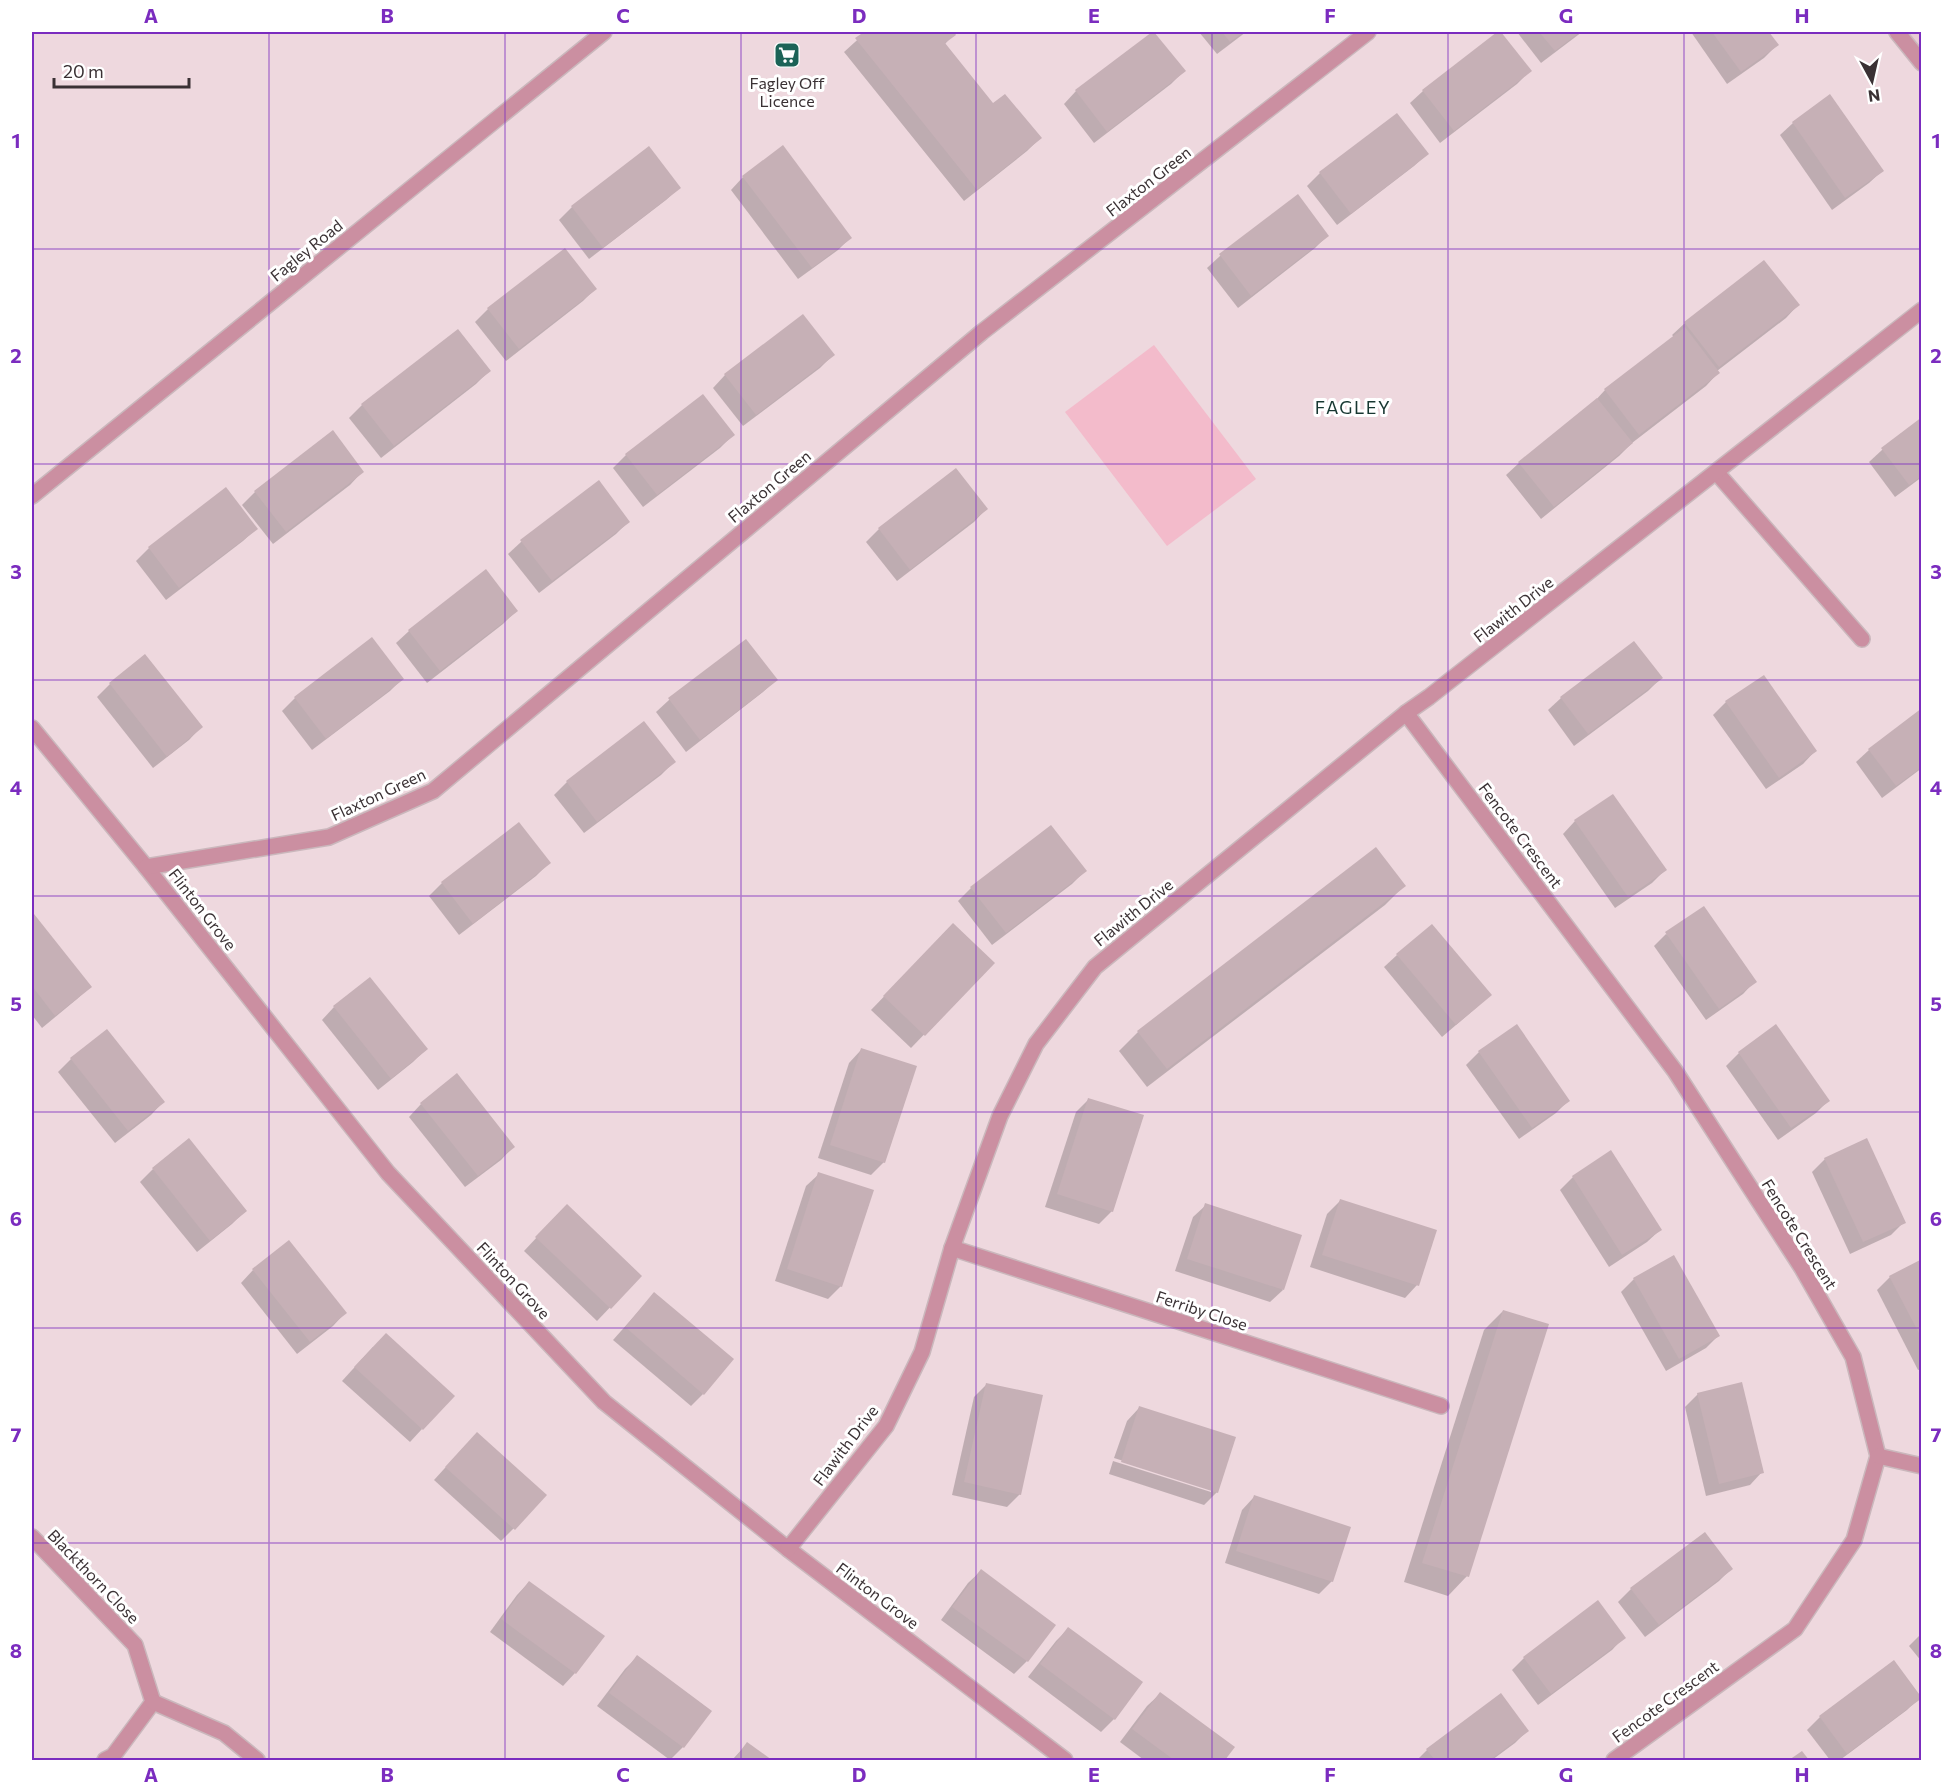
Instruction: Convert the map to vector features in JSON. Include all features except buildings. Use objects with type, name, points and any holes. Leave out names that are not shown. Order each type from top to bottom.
[{"type":"street","name":"Fagley Road","points":[[32,496],[604,32]]},
{"type":"street","name":"Flaxton Green","points":[[147,867],[329,837],[433,791],[982,332],[1368,32]]},
{"type":"street","points":[[1897,32],[1922,63]]},
{"type":"street","name":"Flawith Drive","points":[[788,1549],[886,1426],[922,1352],[952,1248],[1000,1116],[1036,1044],[1095,967],[1406,713],[1429,698],[1922,310]]},
{"type":"street","points":[[1717,473],[1863,639]]},
{"type":"street","name":"Fencote Crescent","points":[[1406,713],[1675,1071],[1802,1268],[1853,1357],[1878,1456],[1854,1540],[1795,1629],[1614,1761]]},
{"type":"street","name":"Flinton Grove","points":[[32,728],[147,867],[387,1173],[604,1402],[788,1549],[1065,1761]]},
{"type":"street","name":"Ferriby Close","points":[[952,1248],[1441,1406]]},
{"type":"street","points":[[1878,1456],[1922,1466]]},
{"type":"street","name":"Blackthorn Close","points":[[32,1537],[135,1645],[153,1702]]},
{"type":"street","points":[[105,1761],[113,1756],[153,1702],[224,1733],[256,1761]]},
{"type":"shaded area","points":[[1897,32],[1921,32],[1921,63]]},
{"type":"shaded area","points":[[1154,345],[1256,479],[1167,546],[1065,412]]},
{"type":"place","name":"Fagley Off Licence","points":[[787,55]]},
{"type":"district","name":"FAGLEY","points":[[1353,407]]}]
